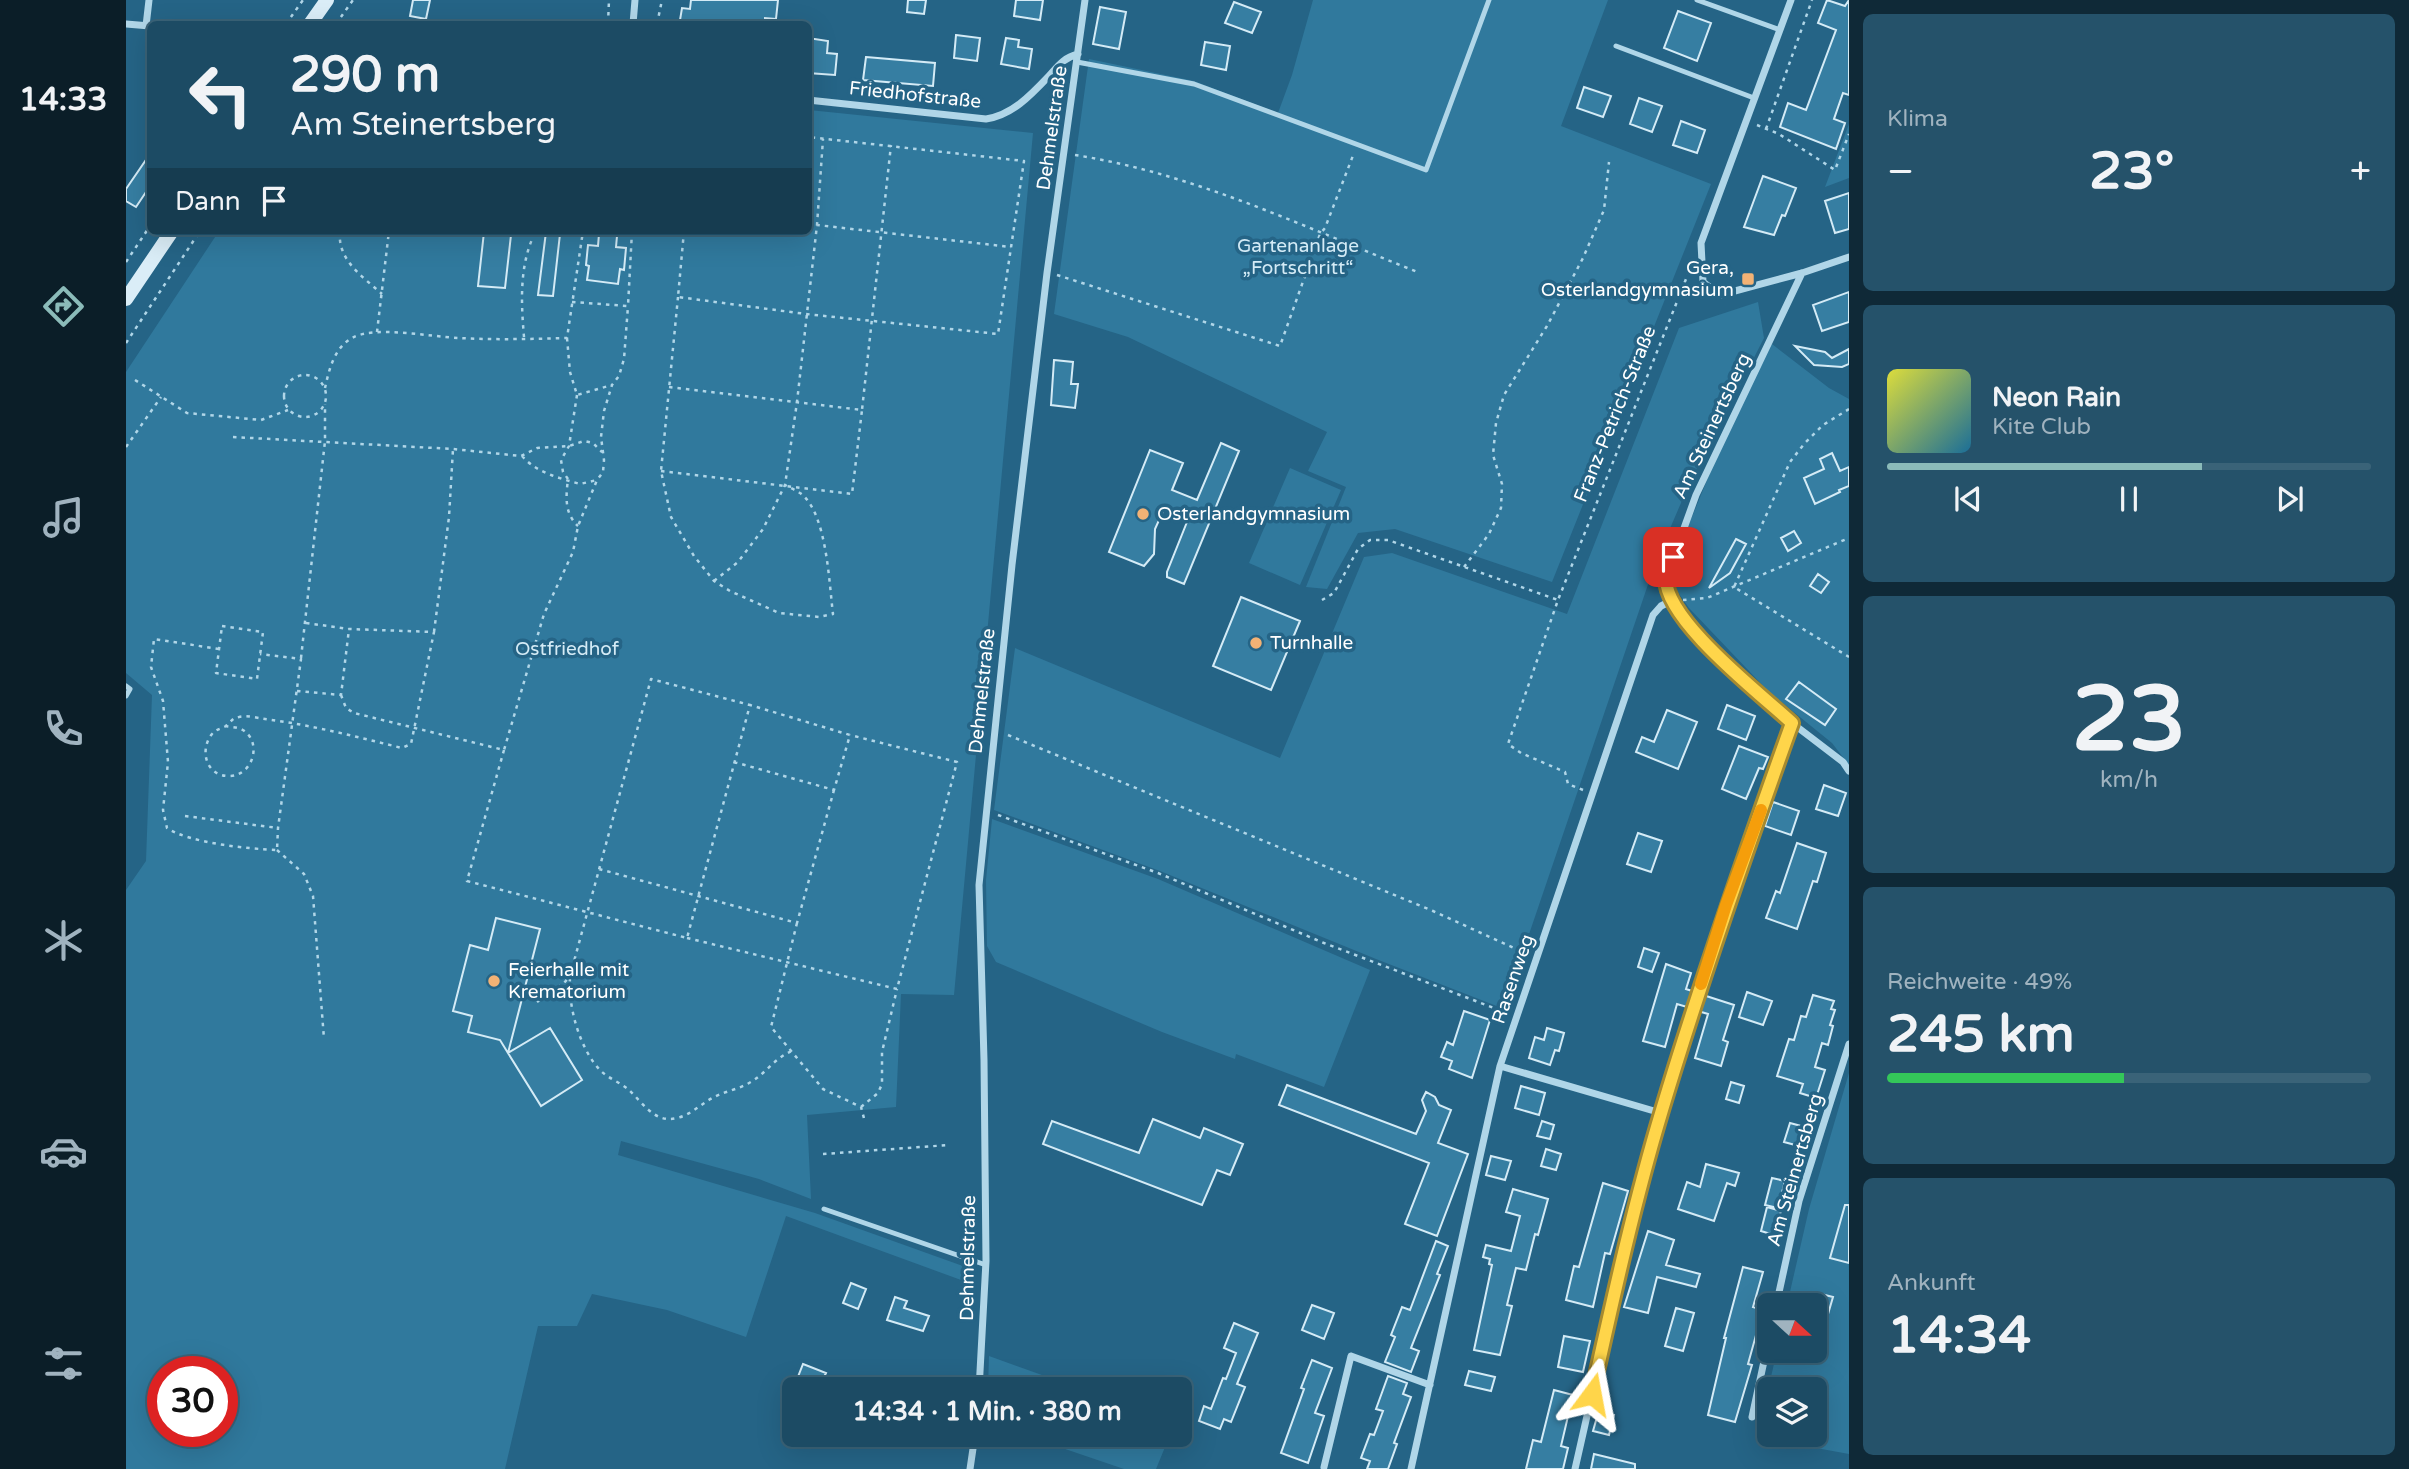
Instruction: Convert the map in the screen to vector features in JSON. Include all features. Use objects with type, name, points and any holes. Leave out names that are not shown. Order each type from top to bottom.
[{"type":"main road","points":[[312,21],[323,6]]},
{"type":"main road","points":[[126,299],[169,235]]},
{"type":"street","points":[[148,21],[149,0]]},
{"type":"street","points":[[633,21],[635,0]]},
{"type":"street","name":"Dehmelstraße","points":[[980,1377],[986,1265],[985,1059],[979,885],[994,729],[1047,273],[1085,0]]},
{"type":"street","points":[[1791,0],[1701,243],[1703,282],[1720,295],[1849,257]]},
{"type":"street","points":[[126,24],[147,26]]},
{"type":"street","name":"Friedhofstraße","points":[[812,100],[986,119],[1001,117],[1014,109],[1062,60],[1077,58]]},
{"type":"street","name":"Am Steinertsberg","points":[[1671,601],[1666,578],[1696,495],[1801,273]]},
{"type":"street","points":[[1671,601],[1690,630],[1792,723],[1843,762],[1849,771]]},
{"type":"street","name":"Rasenweg","points":[[1411,1469],[1500,1066],[1653,615],[1661,606],[1671,601]]},
{"type":"street","points":[[1575,1469],[1614,1293],[1661,1113],[1726,905],[1792,723]]},
{"type":"street","name":"Am Steinertsberg","points":[[1779,1293],[1799,1200],[1849,1044]]},
{"type":"street","points":[[1500,1066],[1661,1113]]},
{"type":"street","points":[[1324,1466],[1351,1356],[1430,1385]]},
{"type":"street","points":[[1752,1417],[1764,1363]]},
{"type":"street","points":[[970,1469],[973,1447]]},
{"type":"lane","points":[[1077,58],[1194,85],[1426,170],[1489,0]]},
{"type":"lane","points":[[1697,0],[1780,30]]},
{"type":"lane","points":[[1616,46],[1754,98]]},
{"type":"lane","points":[[126,687],[130,689],[126,696]]},
{"type":"lane","points":[[824,1209],[986,1265]]},
{"type":"path","points":[[288,21],[303,0]]},
{"type":"path","points":[[338,21],[352,0]]},
{"type":"path","points":[[608,21],[609,0]]},
{"type":"path","points":[[658,21],[662,0]]},
{"type":"path","points":[[1766,129],[1812,0]]},
{"type":"path","points":[[1746,121],[1779,134],[1835,170],[1849,134]]},
{"type":"path","points":[[678,298],[998,334],[1024,161],[812,137]]},
{"type":"path","points":[[713,581],[738,562],[763,529],[785,485],[817,225],[823,138]]},
{"type":"path","points":[[1047,273],[1280,346],[1320,233],[1325,228],[1358,144]]},
{"type":"path","points":[[662,471],[852,494],[891,145]]},
{"type":"path","points":[[1065,153],[1120,162],[1188,181],[1419,273]]},
{"type":"path","points":[[1464,567],[1489,534],[1501,508],[1502,484],[1493,455],[1496,423],[1504,395],[1547,326],[1583,258],[1604,210],[1609,162]]},
{"type":"path","points":[[812,224],[1011,247]]},
{"type":"path","points":[[126,262],[147,230]]},
{"type":"path","points":[[126,343],[197,235]]},
{"type":"path","points":[[340,235],[344,258],[382,294]]},
{"type":"path","points":[[377,332],[389,235]]},
{"type":"path","points":[[524,338],[521,298],[528,246],[535,235]]},
{"type":"path","points":[[579,526],[572,520],[565,500],[568,478],[563,472],[561,460],[569,446],[577,394],[570,372],[567,338],[582,235]]},
{"type":"path","points":[[632,235],[624,359],[604,411],[603,472],[597,480],[579,526],[573,552],[544,614],[467,881],[785,964],[897,989]]},
{"type":"path","points":[[684,235],[662,471],[671,517],[694,556],[713,581],[779,613],[819,617],[833,614],[818,522],[810,503],[801,493],[785,485]]},
{"type":"path","name":"Franz-Petrich-Straße","points":[[1592,794],[1568,784],[1565,772],[1507,744],[1558,600],[1691,268]]},
{"type":"path","points":[[572,302],[628,306]]},
{"type":"path","points":[[277,850],[306,624],[325,441],[325,388],[329,369],[337,352],[349,339],[366,332],[460,338],[567,338]]},
{"type":"path","points":[[325,388],[316,377],[302,375],[289,382],[284,396],[288,410],[301,417],[315,415],[325,404]]},
{"type":"path","points":[[135,380],[187,413],[261,420],[288,410]]},
{"type":"path","points":[[577,394],[612,386]]},
{"type":"path","points":[[669,387],[862,410]]},
{"type":"path","points":[[126,447],[161,397]]},
{"type":"path","points":[[1734,587],[1790,462],[1823,425],[1849,409]]},
{"type":"path","points":[[233,437],[453,449],[522,456],[537,449],[569,446],[584,441],[593,443],[602,452]]},
{"type":"path","points":[[225,726],[240,728],[253,744],[251,764],[231,776],[219,774],[209,765],[204,755],[205,746],[214,731],[242,716],[292,722],[402,748],[411,744],[434,632],[449,517],[453,449]]},
{"type":"path","points":[[522,456],[530,465],[544,473],[568,478],[580,484],[597,480]]},
{"type":"path","points":[[1671,601],[1707,598],[1849,538]]},
{"type":"path","points":[[1322,600],[1334,593],[1358,549],[1370,540],[1388,540],[1558,600]]},
{"type":"path","points":[[1734,587],[1849,657]]},
{"type":"path","points":[[306,624],[349,629],[434,632]]},
{"type":"path","points":[[222,626],[263,632],[260,654],[257,678],[216,673],[222,626]]},
{"type":"path","points":[[349,629],[341,695],[346,708],[354,713],[414,729],[504,750]]},
{"type":"path","points":[[219,649],[155,639],[151,667],[163,701],[168,762],[163,810],[167,828],[181,836],[277,850],[304,874],[313,896],[324,1039]]},
{"type":"path","points":[[260,654],[301,659]]},
{"type":"path","points":[[792,1051],[781,1055],[750,1083],[717,1095],[680,1118],[670,1120],[652,1114],[628,1089],[607,1076],[585,1047],[571,1009],[570,976],[651,679],[957,762],[882,1052],[882,1084],[878,1093],[861,1107]]},
{"type":"path","points":[[297,691],[341,695]]},
{"type":"path","points":[[687,938],[750,705]]},
{"type":"path","points":[[994,729],[1433,911],[1536,958]]},
{"type":"path","points":[[850,734],[785,964],[771,1027],[823,1089],[861,1107]]},
{"type":"path","points":[[734,762],[834,790]]},
{"type":"path","points":[[986,810],[1158,873],[1324,943],[1517,1017]]},
{"type":"path","points":[[185,816],[278,828]]},
{"type":"path","points":[[600,869],[797,923]]},
{"type":"path","points":[[537,1002],[570,976]]},
{"type":"path","points":[[861,1107],[865,1122]]},
{"type":"path","points":[[823,1154],[949,1145]]},
{"type":"green space","name":"Gartenanlage „Fortschritt“","points":[[1313,0],[1608,0],[1561,126],[1711,184],[1552,582],[1395,529],[1358,533],[1327,589],[1306,587],[1346,487],[1308,471],[1327,432],[1128,337],[1054,314],[1089,59],[1194,81],[1278,113],[1292,75]]},
{"type":"green space","name":"Ostfriedhof","points":[[812,110],[1033,133],[954,995],[901,994],[896,1107],[807,1115],[811,1199],[759,1179],[621,1141],[618,1155],[815,1213],[974,1270],[972,1284],[786,1216],[746,1337],[667,1310],[592,1294],[577,1326],[538,1326],[505,1469],[126,1469],[126,890],[146,861],[152,695],[126,673],[126,372],[216,235],[812,235]]},
{"type":"green space","points":[[1849,124],[1849,178],[1825,187]]},
{"type":"green space","points":[[1758,302],[1764,338],[1687,489],[1656,561],[1523,952],[1507,1010],[1160,871],[994,810],[1015,648],[1280,758],[1364,557],[1392,553],[1567,614],[1679,328]]},
{"type":"green space","points":[[1772,344],[1829,388],[1849,399],[1849,765],[1832,743],[1769,692],[1689,608],[1675,588],[1671,568],[1726,434]]},
{"type":"green space","points":[[1290,468],[1341,490],[1300,585],[1249,563]]},
{"type":"green space","points":[[992,819],[1158,879],[1370,970],[1324,1087],[1236,1054],[1235,1059],[1162,1032],[996,962],[987,946],[986,880]]},
{"type":"green space","points":[[1849,1073],[1849,1454],[1811,1447],[1827,1447],[1827,1377],[1771,1377],[1774,1363],[1827,1363],[1827,1293],[1790,1293],[1809,1209]]},
{"type":"green space","points":[[989,1356],[1048,1377],[988,1377]]},
{"type":"green space","points":[[1059,1447],[1165,1447],[1156,1469],[1124,1469]]},
{"type":"building","points":[[413,0],[430,0],[426,19],[410,16]]},
{"type":"building","points":[[691,0],[778,0],[776,19],[765,18],[765,21],[680,20],[682,8],[690,9]]},
{"type":"building","points":[[908,0],[926,0],[924,14],[907,12]]},
{"type":"building","points":[[1016,0],[1043,0],[1040,20],[1014,16]]},
{"type":"building","points":[[1827,0],[1845,6],[1849,0],[1849,95],[1843,93],[1834,119],[1845,123],[1836,149],[1780,127],[1788,103],[1806,110],[1836,30],[1818,23]]},
{"type":"building","points":[[1234,2],[1261,12],[1252,33],[1225,23]]},
{"type":"building","points":[[1100,7],[1126,12],[1119,49],[1093,44]]},
{"type":"building","points":[[1678,11],[1711,23],[1697,61],[1664,48]]},
{"type":"building","points":[[956,35],[980,38],[977,61],[954,58]]},
{"type":"building","points":[[1006,38],[1019,40],[1018,47],[1032,49],[1029,69],[1001,64]]},
{"type":"building","points":[[812,39],[828,41],[827,53],[837,54],[835,75],[812,73]]},
{"type":"building","points":[[1205,42],[1230,46],[1226,70],[1201,65]]},
{"type":"building","points":[[866,57],[935,63],[933,86],[863,80]]},
{"type":"building","points":[[1584,87],[1611,96],[1603,117],[1577,108]]},
{"type":"building","points":[[1639,98],[1662,106],[1652,132],[1630,124]]},
{"type":"building","points":[[1681,121],[1705,130],[1697,153],[1673,145]]},
{"type":"building","points":[[147,158],[147,190],[136,207],[126,201],[126,189]]},
{"type":"building","points":[[1763,176],[1796,188],[1774,235],[1744,227]]},
{"type":"building","points":[[1849,193],[1849,229],[1835,233],[1825,201]]},
{"type":"building","points":[[484,235],[511,235],[505,288],[478,286]]},
{"type":"building","points":[[546,235],[560,235],[553,296],[538,295]]},
{"type":"building","points":[[599,235],[608,235],[617,236],[616,247],[626,248],[624,270],[620,269],[618,284],[587,280],[588,245],[598,246]]},
{"type":"building","points":[[1849,292],[1849,322],[1822,331],[1813,305]]},
{"type":"building","points":[[1795,346],[1825,352],[1832,358],[1849,349],[1849,364],[1842,367],[1814,365]]},
{"type":"building","points":[[1054,360],[1073,362],[1071,384],[1078,384],[1075,408],[1051,405]]},
{"type":"building","name":"Osterlandgymnasium","points":[[1221,443],[1239,451],[1184,584],[1167,577],[1167,572],[1191,512],[1186,518],[1164,509],[1155,529],[1154,554],[1144,566],[1109,552],[1150,450],[1183,463],[1172,490],[1197,500]]},
{"type":"building","points":[[1832,453],[1840,471],[1849,467],[1849,486],[1815,504],[1804,478],[1824,469],[1820,459]]},
{"type":"building","points":[[1794,531],[1801,543],[1788,551],[1781,538]]},
{"type":"building","points":[[1736,539],[1746,544],[1730,573],[1709,588]]},
{"type":"building","points":[[1818,574],[1829,582],[1821,593],[1810,586]]},
{"type":"building","name":"Turnhalle","points":[[1241,597],[1300,621],[1271,690],[1213,666]]},
{"type":"building","points":[[1799,682],[1836,709],[1825,725],[1786,699]]},
{"type":"building","points":[[1727,705],[1755,716],[1746,740],[1718,729]]},
{"type":"building","points":[[1667,710],[1697,722],[1678,769],[1636,752],[1642,737],[1654,742]]},
{"type":"building","points":[[1739,746],[1768,757],[1763,769],[1759,768],[1746,799],[1722,789]]},
{"type":"building","points":[[1824,785],[1846,793],[1838,816],[1816,809]]},
{"type":"building","points":[[1773,802],[1799,811],[1791,835],[1765,826]]},
{"type":"building","points":[[1638,833],[1662,841],[1651,872],[1627,864]]},
{"type":"building","points":[[1797,843],[1826,853],[1817,882],[1813,881],[1797,929],[1766,918],[1776,891],[1780,893]]},
{"type":"building","name":"Feierhalle mit Krematorium","points":[[496,918],[540,929],[508,1053],[500,1040],[468,1032],[472,1016],[453,1011],[470,945],[488,950]]},
{"type":"building","points":[[1644,948],[1659,953],[1652,972],[1638,967]]},
{"type":"building","points":[[1666,964],[1691,973],[1686,989],[1692,991],[1687,1007],[1677,1004],[1665,1047],[1643,1041]]},
{"type":"building","points":[[1747,992],[1772,1001],[1763,1025],[1739,1017]]},
{"type":"building","points":[[1703,995],[1734,1005],[1723,1040],[1728,1042],[1721,1066],[1695,1058],[1708,1014],[1698,1011]]},
{"type":"building","points":[[1813,995],[1834,1001],[1831,1009],[1835,1010],[1828,1045],[1822,1043],[1815,1067],[1825,1070],[1816,1098],[1800,1093],[1803,1084],[1777,1076],[1789,1039],[1794,1040],[1801,1016],[1806,1017]]},
{"type":"building","points":[[1464,1011],[1490,1020],[1472,1078],[1449,1069],[1452,1061],[1441,1057],[1447,1042],[1453,1045]]},
{"type":"building","points":[[550,1028],[582,1080],[541,1106],[508,1053]]},
{"type":"building","points":[[1547,1028],[1564,1033],[1559,1051],[1555,1050],[1550,1065],[1529,1058],[1535,1037],[1544,1040]]},
{"type":"building","points":[[1731,1082],[1744,1086],[1739,1103],[1726,1099]]},
{"type":"building","points":[[1287,1085],[1416,1134],[1426,1111],[1422,1100],[1426,1092],[1435,1097],[1439,1105],[1451,1110],[1438,1143],[1468,1154],[1437,1236],[1405,1224],[1429,1163],[1279,1105]]},
{"type":"building","points":[[1521,1086],[1545,1093],[1539,1115],[1515,1108]]},
{"type":"building","points":[[1153,1119],[1200,1138],[1204,1128],[1243,1144],[1230,1175],[1217,1170],[1202,1205],[1043,1144],[1052,1121],[1139,1153]]},
{"type":"building","points":[[1542,1121],[1554,1125],[1550,1139],[1537,1136]]},
{"type":"building","points":[[1790,1123],[1805,1127],[1799,1146],[1784,1142]]},
{"type":"building","points":[[1546,1149],[1561,1154],[1556,1170],[1541,1166]]},
{"type":"building","points":[[1491,1156],[1511,1161],[1505,1180],[1486,1175]]},
{"type":"building","points":[[1706,1164],[1739,1173],[1735,1186],[1727,1183],[1714,1221],[1678,1209],[1687,1182],[1700,1187]]},
{"type":"building","points":[[1772,1178],[1785,1181],[1778,1208],[1765,1205]]},
{"type":"building","points":[[1603,1183],[1628,1191],[1610,1254],[1605,1253],[1593,1307],[1566,1300],[1574,1266],[1579,1267]]},
{"type":"building","points":[[1513,1189],[1548,1199],[1526,1270],[1516,1268],[1507,1305],[1512,1306],[1500,1355],[1474,1350],[1492,1265],[1489,1264],[1490,1259],[1483,1257],[1486,1245],[1511,1251],[1520,1216],[1506,1212]]},
{"type":"building","points":[[1845,1205],[1849,1205],[1849,1263],[1830,1258]]},
{"type":"building","points":[[1767,1207],[1781,1211],[1774,1235],[1761,1231]]},
{"type":"building","points":[[1648,1231],[1674,1240],[1666,1265],[1700,1274],[1696,1287],[1657,1277],[1648,1313],[1624,1307]]},
{"type":"building","points":[[1436,1241],[1448,1246],[1437,1274],[1440,1275],[1411,1348],[1419,1351],[1411,1372],[1385,1362],[1395,1337],[1391,1335],[1402,1307],[1410,1310]]},
{"type":"building","points":[[1743,1267],[1763,1272],[1753,1307],[1757,1308],[1757,1332],[1748,1364],[1752,1365],[1735,1422],[1708,1415],[1724,1338]]},
{"type":"building","points":[[851,1283],[866,1289],[858,1309],[843,1303]]},
{"type":"building","points":[[1827,1296],[1833,1297],[1827,1318]]},
{"type":"building","points":[[895,1297],[907,1301],[904,1308],[929,1316],[923,1331],[887,1320]]},
{"type":"building","points":[[1312,1305],[1334,1313],[1324,1339],[1302,1330]]},
{"type":"building","points":[[1676,1308],[1694,1313],[1683,1351],[1665,1346]]},
{"type":"building","points":[[1234,1323],[1258,1333],[1237,1384],[1245,1387],[1231,1422],[1224,1419],[1220,1429],[1199,1421],[1204,1406],[1211,1409],[1236,1353],[1224,1348]]},
{"type":"building","points":[[1564,1336],[1590,1341],[1583,1372],[1558,1367]]},
{"type":"building","points":[[1312,1360],[1332,1368],[1315,1413],[1324,1416],[1308,1463],[1281,1453]]},
{"type":"building","points":[[803,1364],[826,1373],[824,1377],[798,1377]]},
{"type":"building","points":[[1469,1371],[1495,1377],[1491,1391],[1465,1385]]},
{"type":"building","points":[[1388,1376],[1407,1383],[1403,1394],[1411,1397],[1394,1443],[1397,1444],[1388,1469],[1367,1469],[1370,1461],[1361,1458],[1383,1411],[1376,1409]]},
{"type":"building","points":[[1554,1390],[1573,1395],[1561,1446],[1568,1448],[1563,1469],[1526,1469],[1533,1440],[1541,1442]]},
{"type":"building","points":[[1599,1410],[1614,1415],[1609,1435],[1593,1431]]},
{"type":"building","points":[[1594,1454],[1635,1464],[1635,1469],[1591,1469]]},
{"type":"slow traffic","points":[[1701,984],[1726,905],[1761,810]]},
{"type":"place","name":"Gera, Osterlandgymnasium","points":[[1748,279]]},
{"type":"place","name":"Osterlandgymnasium","points":[[1143,514]]},
{"type":"place","name":"Turnhalle","points":[[1256,643]]},
{"type":"place","name":"Feierhalle mit Krematorium","points":[[494,981]]},
{"type":"route","points":[[1592,1394],[1614,1293],[1661,1113],[1726,905],[1792,723],[1690,630],[1671,601],[1666,578],[1673,557]]}]
